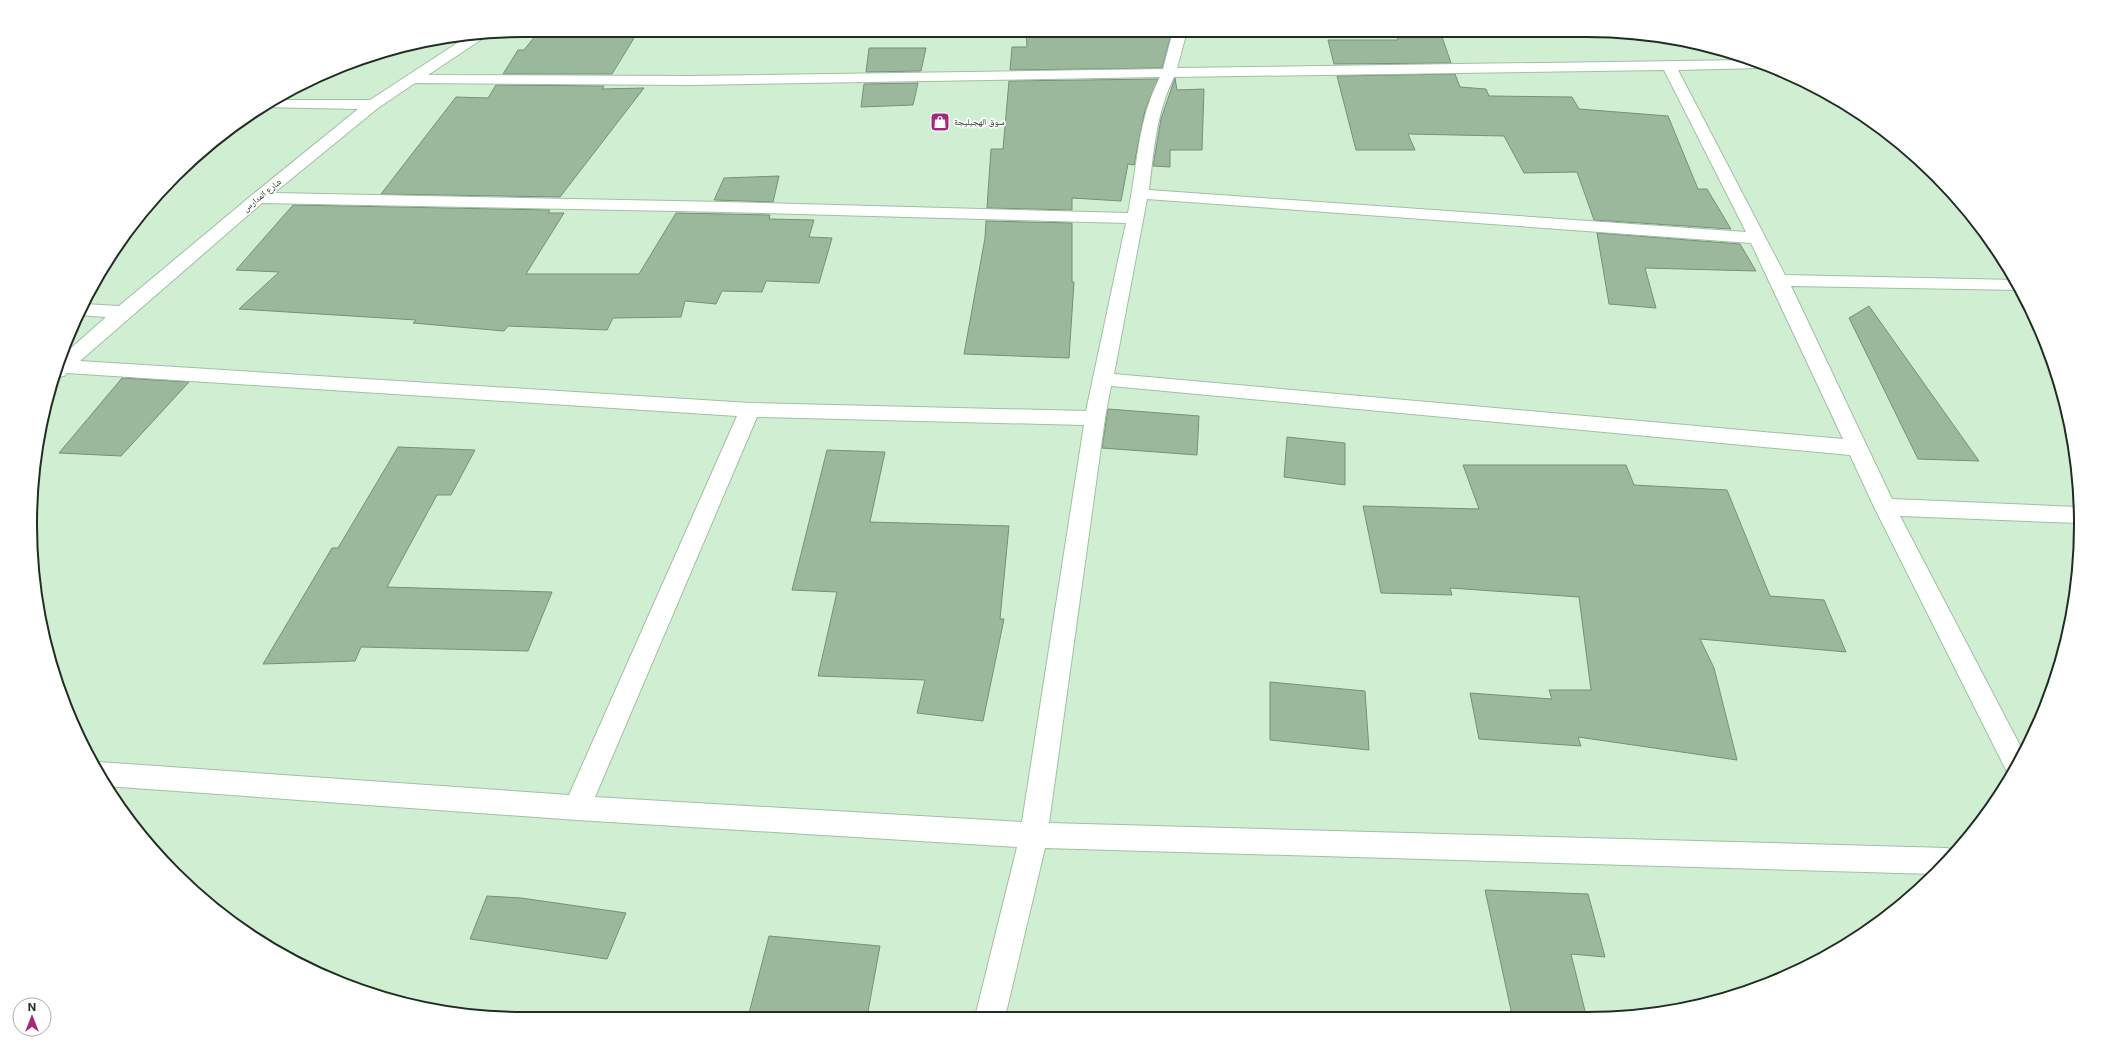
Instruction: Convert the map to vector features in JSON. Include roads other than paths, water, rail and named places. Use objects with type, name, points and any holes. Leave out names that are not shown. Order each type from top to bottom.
[{"type":"street","points":[[991,1012],[1034,835],[1095,418],[1140,194],[1150,120],[1157,97],[1169,73],[1178,37]]},
{"type":"street","name":"شارع المدارس","points":[[64,365],[123,312],[258,198],[373,105],[471,40]]},
{"type":"street","points":[[412,80],[559,82],[1747,64]]},
{"type":"street","points":[[1669,66],[1779,280],[1886,507],[2014,759]]},
{"type":"street","points":[[278,104],[373,105]]},
{"type":"street","points":[[1140,194],[1757,238]]},
{"type":"street","points":[[258,198],[716,206],[1135,218]]},
{"type":"street","points":[[1779,280],[2011,285]]},
{"type":"street","points":[[86,310],[123,312]]},
{"type":"street","points":[[63,369],[750,410],[1095,418]]},
{"type":"street","points":[[1102,379],[1858,448]]},
{"type":"street","points":[[577,808],[750,410]]},
{"type":"street","points":[[1886,507],[2074,515]]},
{"type":"street","points":[[106,775],[577,808],[1034,835],[1820,859],[1939,861]]},
{"type":"place","name":"سوق الهجيليجة","points":[[940,122]]}]
